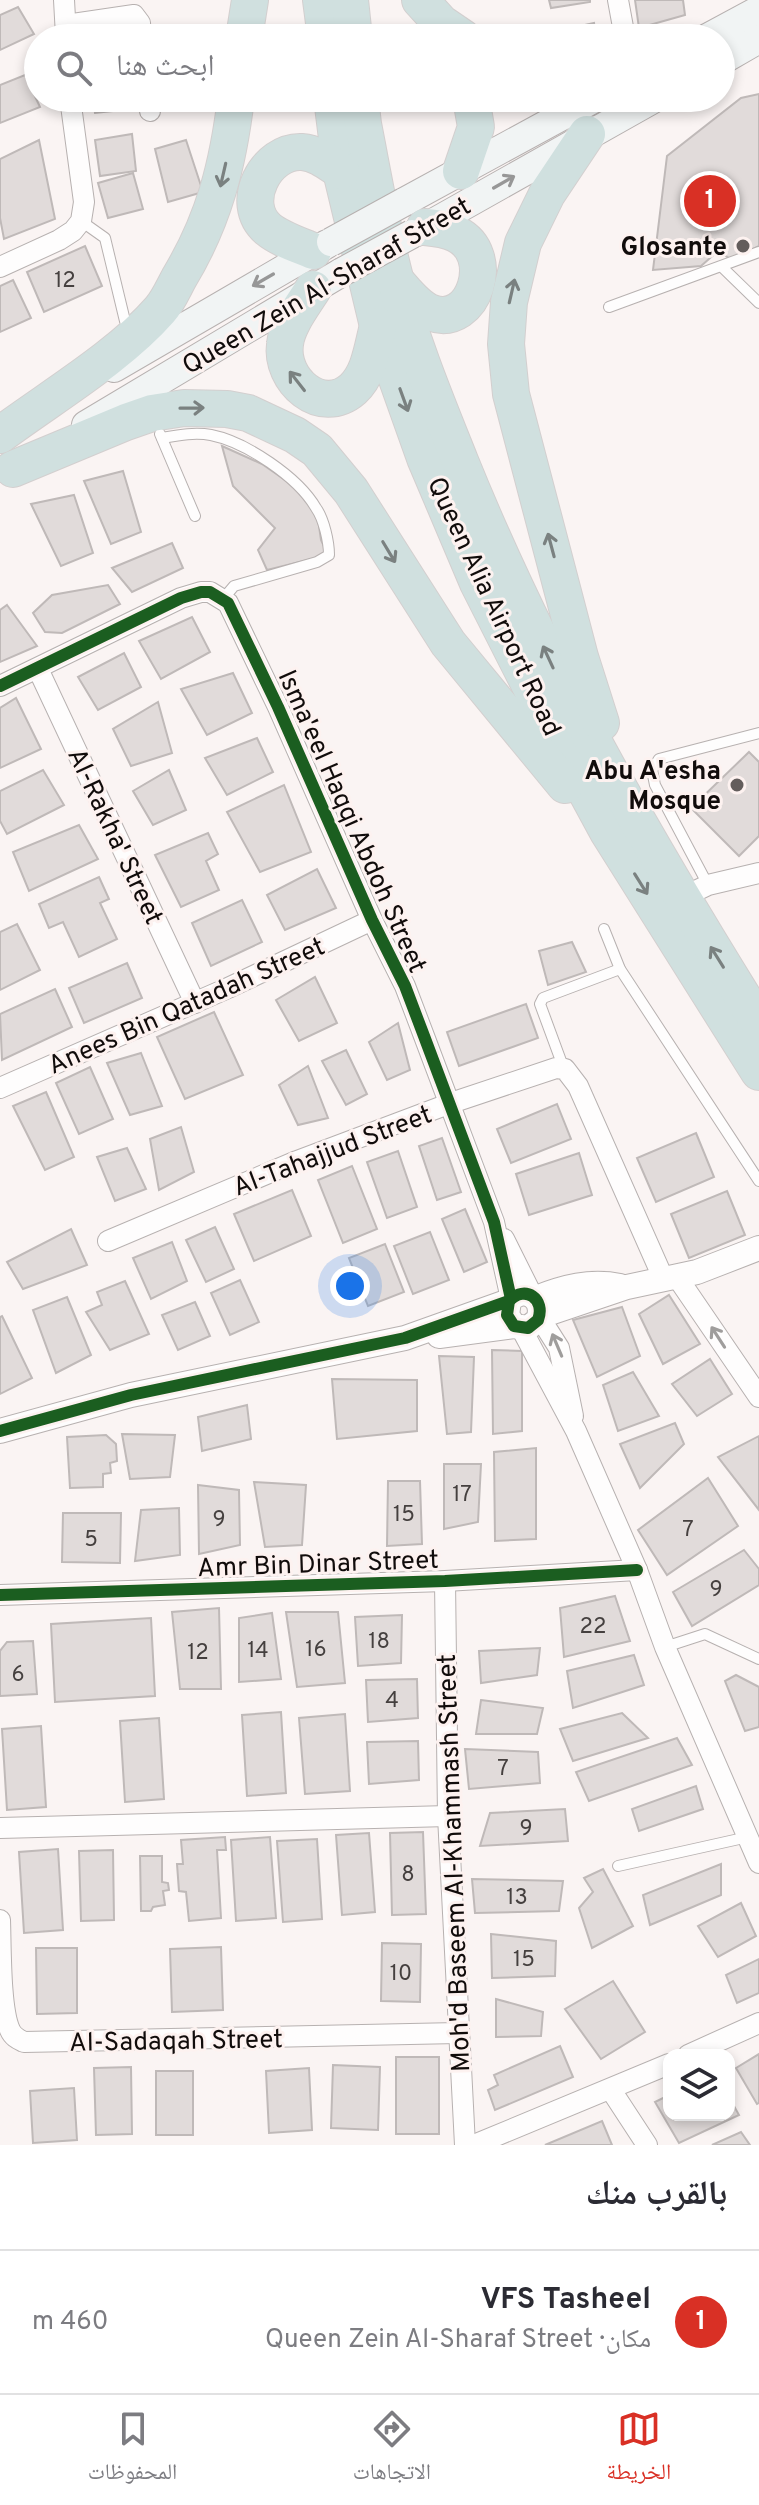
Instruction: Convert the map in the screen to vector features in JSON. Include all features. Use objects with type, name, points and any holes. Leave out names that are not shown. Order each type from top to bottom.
[{"type":"highway","points":[[246,24],[250,0]]},
{"type":"highway","points":[[321,0],[324,24]]},
{"type":"highway","points":[[350,0],[353,24]]},
{"type":"highway","points":[[420,0],[442,24]]},
{"type":"highway","points":[[0,435],[130,340],[162,308],[187,266],[220,191],[234,112]]},
{"type":"highway","name":"Queen Alia Airport Road","points":[[334,112],[341,171],[378,326],[425,458],[478,583],[549,723],[619,820],[694,892],[759,1023]]},
{"type":"highway","name":"Queen Alia Airport Road","points":[[367,112],[395,279],[421,363],[493,542],[556,675],[619,820],[759,1072]]},
{"type":"highway","points":[[461,171],[476,127],[473,112]]},
{"type":"highway","points":[[587,134],[547,194],[523,243],[509,302],[506,344],[511,394],[619,820]]},
{"type":"highway","points":[[341,171],[321,157],[304,152],[288,153],[275,160],[261,177],[257,191],[260,218],[268,228],[325,263],[285,341],[284,361],[301,390],[319,398],[338,397],[352,390],[369,365],[378,326]]},
{"type":"highway","points":[[395,279],[422,307],[445,316],[458,310],[475,291],[479,269],[475,250],[457,234],[414,221]]},
{"type":"highway","points":[[7,472],[157,426],[184,408],[248,413],[295,435],[317,450],[351,491],[448,643],[551,769],[619,820]]},
{"type":"main road","points":[[733,24],[759,10]]},
{"type":"main road","points":[[735,53],[759,39]]},
{"type":"main road","name":"Queen Zein Al-Sharaf Street","points":[[414,221],[461,171],[569,112]]},
{"type":"main road","name":"Queen Zein Al-Sharaf Street","points":[[0,435],[325,263],[629,112]]},
{"type":"main road","name":"Queen Zein Al-Sharaf Street","points":[[7,472],[325,263]]},
{"type":"street","points":[[64,0],[66,24]]},
{"type":"street","points":[[618,0],[622,24]]},
{"type":"street","points":[[98,24],[134,15],[140,24]]},
{"type":"street","points":[[0,267],[59,240],[81,221],[84,202],[72,112]]},
{"type":"street","points":[[0,686],[181,598],[210,592],[223,599]]},
{"type":"street","name":"Isma'eel Haqqi Abdoh Street","points":[[223,599],[232,611],[278,707],[372,920],[405,986],[526,1310],[637,1570],[665,1647],[759,1863]]},
{"type":"street","name":"Al-Rakha' Street","points":[[38,669],[195,1003]]},
{"type":"street","points":[[694,892],[759,873]]},
{"type":"street","name":"Anees Bin Qatadah Street","points":[[0,1088],[195,1003],[372,920]]},
{"type":"street","points":[[565,1069],[578,1086],[671,1278],[759,1397]]},
{"type":"street","name":"Al-Tahajjud Street","points":[[108,1241],[297,1161],[451,1103],[548,1070],[565,1069]]},
{"type":"street","points":[[0,1431],[131,1395],[671,1278],[759,1248]]},
{"type":"street","name":"Amr Bin Dinar Street","points":[[0,1595],[445,1581],[637,1570]]},
{"type":"street","name":"Moh'd Baseem Al-Khammash Street","points":[[445,1581],[448,1816],[465,2145]]},
{"type":"street","points":[[0,1828],[448,1816]]},
{"type":"street","name":"Al-Sadaqah Street","points":[[0,1920],[8,2028],[15,2038],[24,2042],[458,2033]]},
{"type":"street","points":[[701,2049],[759,2023]]},
{"type":"street","points":[[474,2145],[663,2067]]},
{"type":"street","points":[[611,2090],[647,2145]]},
{"type":"lane","points":[[81,221],[105,238],[125,321]]},
{"type":"lane","points":[[609,307],[759,252]]},
{"type":"lane","points":[[722,267],[759,303]]},
{"type":"lane","points":[[157,426],[195,516]]},
{"type":"lane","points":[[157,426],[213,436],[245,449],[272,464],[307,495],[318,510],[329,555],[317,562],[234,586],[223,599]]},
{"type":"lane","points":[[694,892],[652,770],[659,759],[759,733]]},
{"type":"lane","points":[[604,929],[620,969],[759,1181]]},
{"type":"lane","points":[[565,1069],[540,1004],[543,998],[620,969]]},
{"type":"lane","points":[[665,1647],[705,1634],[759,1659]]},
{"type":"lane","points":[[618,1866],[748,1837]]},
{"type":"building","points":[[549,0],[590,0],[590,2],[551,8]]},
{"type":"building","points":[[635,0],[683,0],[685,15],[653,24],[638,24]]},
{"type":"building","points":[[18,7],[28,24],[24,24],[24,39],[0,50],[0,15]]},
{"type":"building","points":[[24,75],[24,112],[28,112],[0,123],[0,85]]},
{"type":"building","points":[[759,94],[759,246],[732,260],[718,251],[701,266],[653,270],[667,156],[723,112],[735,112],[735,103]]},
{"type":"building","points":[[132,134],[136,171],[100,176],[95,140]]},
{"type":"building","points":[[39,140],[55,219],[4,239],[0,218],[0,159]]},
{"type":"building","points":[[186,140],[203,192],[168,202],[155,149]]},
{"type":"building","points":[[133,173],[143,209],[108,218],[98,183]]},
{"type":"building","points":[[85,246],[102,286],[44,312],[27,272]]},
{"type":"building","points":[[13,280],[31,318],[0,332],[0,286]]},
{"type":"building","points":[[222,446],[262,464],[295,487],[317,512],[321,540],[328,555],[267,570],[258,550],[275,528],[233,486]]},
{"type":"building","points":[[123,471],[141,532],[111,544],[84,481]]},
{"type":"building","points":[[74,495],[93,553],[61,566],[31,504]]},
{"type":"building","points":[[172,543],[183,568],[132,592],[112,568]]},
{"type":"building","points":[[108,585],[120,604],[62,633],[45,632],[33,613],[52,595]]},
{"type":"building","points":[[7,605],[37,646],[0,662],[0,610]]},
{"type":"building","points":[[192,617],[210,652],[161,679],[139,641]]},
{"type":"building","points":[[124,653],[141,687],[98,710],[78,677]]},
{"type":"building","points":[[233,673],[252,713],[207,735],[181,689]]},
{"type":"building","points":[[16,698],[41,749],[0,768],[0,708]]},
{"type":"building","points":[[158,702],[172,753],[131,766],[113,729]]},
{"type":"building","points":[[257,738],[273,772],[227,795],[205,758]]},
{"type":"building","name":"Abu A'esha Mosque","points":[[749,752],[759,762],[759,836],[739,856],[691,808]]},
{"type":"building","points":[[43,770],[64,805],[7,834],[0,821],[0,791]]},
{"type":"building","points":[[169,770],[186,810],[153,825],[133,791]]},
{"type":"building","points":[[284,785],[311,852],[260,872],[227,812]]},
{"type":"building","points":[[79,825],[98,859],[29,891],[13,852]]},
{"type":"building","points":[[208,833],[218,854],[206,861],[219,890],[181,907],[155,855]]},
{"type":"building","points":[[317,869],[336,908],[285,930],[267,895]]},
{"type":"building","points":[[99,877],[109,899],[100,903],[117,939],[79,957],[63,922],[49,928],[39,904]]},
{"type":"building","points":[[242,900],[262,942],[211,966],[192,923]]},
{"type":"building","points":[[17,924],[40,970],[0,990],[0,932]]},
{"type":"building","points":[[572,942],[586,972],[548,985],[539,951]]},
{"type":"building","points":[[127,963],[142,998],[84,1023],[69,988]]},
{"type":"building","points":[[315,977],[337,1023],[299,1041],[276,1000]]},
{"type":"building","points":[[55,989],[72,1027],[2,1060],[0,1014]]},
{"type":"building","points":[[526,1004],[538,1038],[459,1066],[447,1032]]},
{"type":"building","points":[[214,1012],[243,1075],[185,1099],[157,1037]]},
{"type":"building","points":[[398,1023],[410,1070],[387,1080],[369,1042]]},
{"type":"building","points":[[346,1050],[367,1094],[346,1105],[322,1061]]},
{"type":"building","points":[[141,1053],[162,1106],[130,1115],[107,1063]]},
{"type":"building","points":[[308,1066],[328,1118],[298,1125],[279,1085]]},
{"type":"building","points":[[90,1067],[113,1119],[79,1134],[56,1083]]},
{"type":"building","points":[[46,1092],[74,1157],[45,1170],[13,1106]]},
{"type":"building","points":[[557,1104],[571,1139],[511,1163],[497,1129]]},
{"type":"building","points":[[181,1127],[194,1172],[159,1190],[150,1139]]},
{"type":"building","points":[[696,1133],[714,1177],[656,1202],[637,1158]]},
{"type":"building","points":[[442,1138],[461,1192],[437,1200],[419,1146]]},
{"type":"building","points":[[127,1148],[146,1189],[115,1201],[97,1157]]},
{"type":"building","points":[[398,1151],[417,1207],[387,1218],[367,1162]]},
{"type":"building","points":[[579,1153],[592,1195],[529,1215],[516,1174]]},
{"type":"building","points":[[352,1166],[377,1229],[343,1243],[318,1180]]},
{"type":"building","points":[[292,1190],[311,1236],[254,1261],[234,1214]]},
{"type":"building","points":[[727,1191],[745,1235],[689,1258],[671,1214]]},
{"type":"building","points":[[465,1209],[487,1262],[464,1272],[442,1219]]},
{"type":"building","points":[[215,1227],[234,1269],[206,1282],[186,1240]]},
{"type":"building","points":[[71,1229],[87,1265],[23,1289],[7,1262]]},
{"type":"building","points":[[430,1232],[449,1280],[413,1294],[394,1246]]},
{"type":"building","points":[[172,1242],[187,1281],[151,1299],[133,1258]]},
{"type":"building","points":[[385,1244],[404,1292],[368,1306],[349,1258]]},
{"type":"building","points":[[240,1280],[259,1322],[230,1335],[211,1293]]},
{"type":"building","points":[[125,1281],[149,1334],[110,1350],[86,1312],[102,1305],[97,1292]]},
{"type":"building","points":[[669,1295],[700,1344],[663,1364],[639,1314]]},
{"type":"building","points":[[67,1297],[91,1355],[56,1373],[33,1310]]},
{"type":"building","points":[[195,1302],[210,1336],[178,1350],[162,1315]]},
{"type":"building","points":[[622,1307],[640,1356],[597,1377],[573,1320]]},
{"type":"building","points":[[0,1317],[32,1378],[0,1394]]},
{"type":"building","points":[[492,1350],[522,1351],[522,1431],[493,1434]]},
{"type":"building","points":[[439,1356],[474,1357],[471,1432],[447,1434]]},
{"type":"building","points":[[710,1359],[732,1394],[697,1416],[672,1384]]},
{"type":"building","points":[[633,1372],[659,1416],[618,1431],[603,1385]]},
{"type":"building","points":[[332,1379],[417,1380],[417,1431],[337,1439]]},
{"type":"building","points":[[247,1405],[251,1439],[202,1451],[198,1417]]},
{"type":"building","points":[[675,1423],[684,1444],[640,1488],[620,1444]]},
{"type":"building","points":[[122,1434],[175,1435],[170,1477],[130,1479]]},
{"type":"building","points":[[106,1435],[116,1444],[117,1461],[110,1463],[111,1473],[103,1474],[103,1487],[70,1488],[67,1437]]},
{"type":"building","points":[[759,1436],[759,1510],[718,1457]]},
{"type":"building","points":[[536,1448],[536,1539],[495,1541],[494,1452]]},
{"type":"building","points":[[444,1464],[481,1464],[478,1522],[444,1529]]},
{"type":"building","points":[[708,1478],[738,1526],[667,1575],[638,1530]]},
{"type":"building","points":[[388,1481],[420,1481],[422,1544],[387,1546]]},
{"type":"building","points":[[254,1482],[306,1485],[302,1545],[265,1547]]},
{"type":"building","points":[[198,1485],[239,1490],[240,1545],[199,1554]]},
{"type":"building","points":[[179,1508],[180,1555],[135,1561],[141,1510]]},
{"type":"building","points":[[63,1513],[121,1513],[120,1563],[62,1562]]},
{"type":"building","points":[[744,1550],[759,1569],[759,1585],[692,1626],[673,1592]]},
{"type":"building","points":[[615,1596],[630,1641],[564,1657],[560,1608]]},
{"type":"building","points":[[219,1608],[221,1689],[180,1689],[172,1612]]},
{"type":"building","points":[[286,1612],[338,1612],[345,1683],[297,1687]]},
{"type":"building","points":[[272,1613],[281,1679],[239,1682],[239,1618]]},
{"type":"building","points":[[402,1615],[401,1663],[358,1666],[355,1617]]},
{"type":"building","points":[[151,1618],[155,1696],[55,1702],[51,1624]]},
{"type":"building","points":[[33,1641],[37,1694],[0,1696],[0,1651],[7,1642]]},
{"type":"building","points":[[540,1648],[537,1675],[481,1683],[479,1651]]},
{"type":"building","points":[[634,1655],[644,1685],[573,1708],[567,1671]]},
{"type":"building","points":[[736,1675],[759,1687],[759,1727],[745,1731],[725,1681]]},
{"type":"building","points":[[417,1679],[418,1718],[368,1722],[366,1680]]},
{"type":"building","points":[[481,1700],[543,1708],[537,1734],[476,1734]]},
{"type":"building","points":[[281,1712],[286,1793],[247,1796],[242,1715]]},
{"type":"building","points":[[622,1713],[648,1738],[573,1761],[560,1729]]},
{"type":"building","points":[[345,1714],[350,1791],[305,1794],[299,1718]]},
{"type":"building","points":[[159,1718],[164,1799],[125,1802],[120,1721]]},
{"type":"building","points":[[41,1726],[46,1807],[7,1810],[2,1729]]},
{"type":"building","points":[[677,1738],[692,1765],[589,1801],[576,1772]]},
{"type":"building","points":[[418,1741],[419,1780],[369,1784],[367,1742]]},
{"type":"building","points":[[465,1749],[538,1752],[540,1783],[469,1789]]},
{"type":"building","points":[[696,1786],[703,1809],[639,1831],[632,1809]]},
{"type":"building","points":[[565,1809],[568,1841],[480,1846],[490,1813]]},
{"type":"building","points":[[423,1832],[426,1914],[392,1915],[390,1833]]},
{"type":"building","points":[[369,1833],[375,1912],[342,1915],[336,1835]]},
{"type":"building","points":[[225,1837],[226,1850],[217,1850],[221,1918],[189,1921],[186,1892],[179,1891],[177,1864],[183,1864],[181,1840]]},
{"type":"building","points":[[270,1837],[276,1918],[236,1921],[231,1840]]},
{"type":"building","points":[[317,1839],[322,1919],[283,1922],[277,1841]]},
{"type":"building","points":[[58,1849],[63,1930],[24,1933],[19,1852]]},
{"type":"building","points":[[113,1850],[114,1920],[81,1921],[79,1851]]},
{"type":"building","points":[[140,1856],[162,1856],[162,1882],[168,1883],[169,1890],[163,1891],[165,1905],[153,1907],[151,1911],[141,1911]]},
{"type":"building","points":[[721,1864],[721,1895],[650,1925],[643,1895]]},
{"type":"building","points":[[603,1869],[633,1926],[592,1948],[579,1908],[593,1892],[584,1878]]},
{"type":"building","points":[[472,1879],[563,1881],[559,1911],[475,1913]]},
{"type":"building","points":[[741,1903],[756,1936],[718,1957],[698,1926]]},
{"type":"building","points":[[491,1934],[556,1941],[555,1976],[492,1978]]},
{"type":"building","points":[[382,1943],[421,1944],[420,2002],[381,2001]]},
{"type":"building","points":[[221,1947],[223,2010],[172,2012],[170,1949]]},
{"type":"building","points":[[36,1948],[77,1948],[77,2013],[37,2014]]},
{"type":"building","points":[[759,1959],[759,1993],[737,2003],[726,1975]]},
{"type":"building","points":[[613,1981],[645,2032],[601,2059],[565,2009]]},
{"type":"building","points":[[496,1999],[543,2012],[541,2036],[496,2037]]},
{"type":"building","points":[[560,2046],[573,2077],[495,2110],[488,2090],[498,2085],[494,2075]]},
{"type":"building","points":[[759,2054],[759,2103],[757,2104],[736,2068]]},
{"type":"building","points":[[396,2057],[439,2057],[439,2134],[396,2134]]},
{"type":"building","points":[[333,2065],[380,2067],[378,2130],[331,2128]]},
{"type":"building","points":[[131,2067],[132,2134],[96,2135],[94,2068]]},
{"type":"building","points":[[309,2068],[312,2130],[269,2133],[266,2071]]},
{"type":"building","points":[[156,2071],[193,2071],[193,2135],[156,2135]]},
{"type":"building","points":[[74,2088],[77,2140],[33,2143],[30,2091]]},
{"type":"building","points":[[663,2098],[663,2116],[655,2102]]},
{"type":"building","points":[[602,2121],[612,2145],[545,2145]]},
{"type":"building","points":[[666,2121],[726,2121],[679,2143]]},
{"type":"building","points":[[741,2132],[750,2145],[712,2145]]},
{"type":"cycle path","points":[[0,686],[181,598],[210,592],[228,603],[405,986],[494,1222],[511,1299]]},
{"type":"cycle path","points":[[0,1431],[131,1395],[405,1338],[521,1294],[537,1300],[538,1320],[528,1328],[514,1326],[507,1315],[509,1301]]},
{"type":"cycle path","points":[[0,1595],[445,1581],[637,1570]]},
{"type":"place","name":"VFS Tasheel","points":[[710,201]]},
{"type":"place","name":"Glosante","points":[[743,246]]},
{"type":"place","name":"Abu A'esha Mosque","points":[[737,785]]}]
